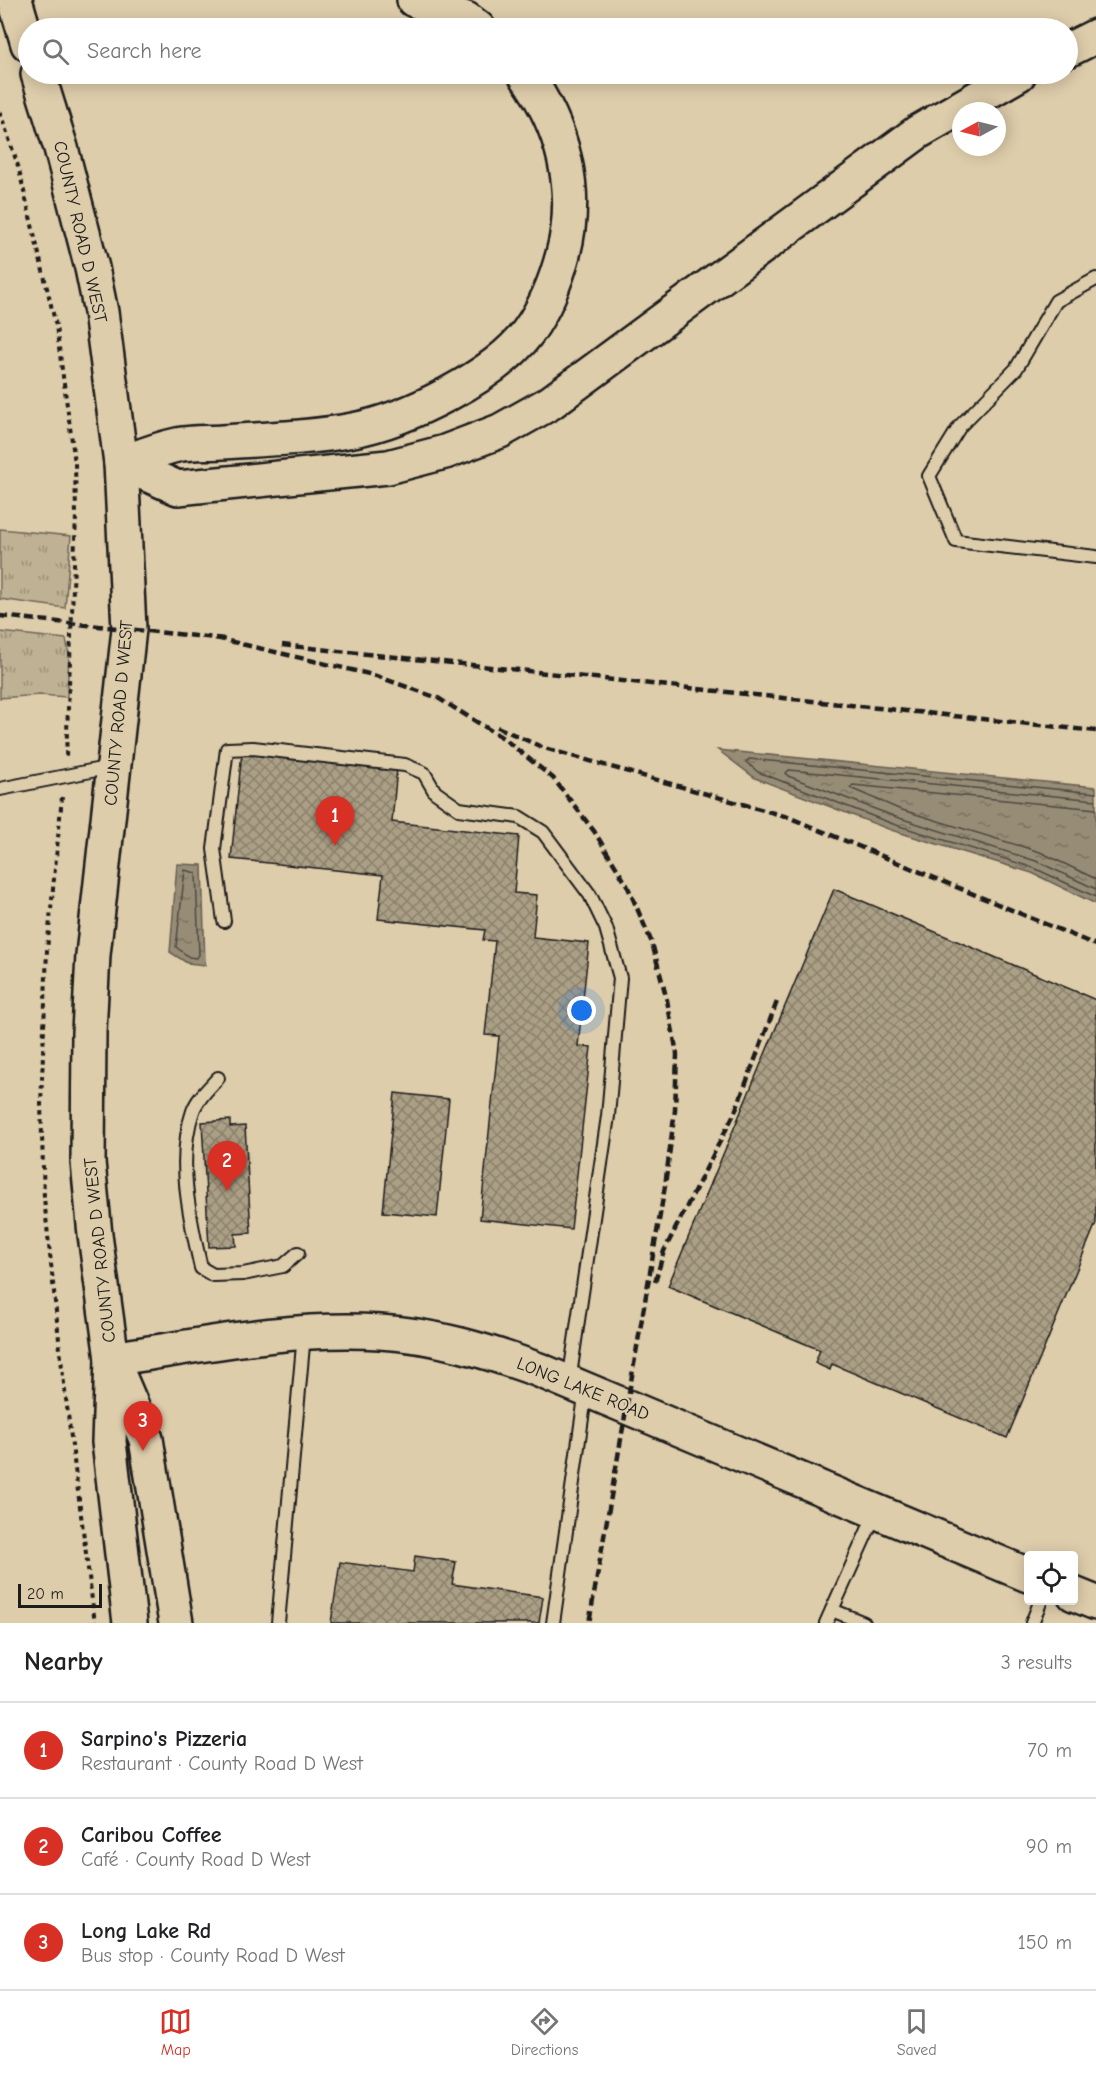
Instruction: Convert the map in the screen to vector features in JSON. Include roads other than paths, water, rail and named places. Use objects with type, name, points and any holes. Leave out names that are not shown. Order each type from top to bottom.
[{"type":"main road","points":[[15,0],[20,18]]},
{"type":"main road","points":[[414,0],[463,18]]},
{"type":"main road","points":[[1078,45],[1096,36]]},
{"type":"main road","name":"COUNTY ROAD D WEST","points":[[41,84],[92,267],[101,312],[121,463],[129,629],[93,955],[89,1044],[89,1172],[112,1359],[109,1442],[130,1623]]},
{"type":"main road","points":[[121,463],[177,445],[315,436],[355,430],[404,415],[449,394],[482,372],[527,334],[557,277],[567,241],[570,207],[567,170],[557,130],[541,96],[532,84]]},
{"type":"main road","points":[[121,463],[178,488],[388,467],[445,452],[500,430],[550,403],[918,132],[1002,84]]},
{"type":"main road","name":"LONG LAKE ROAD","points":[[112,1359],[304,1333],[380,1332],[431,1338],[491,1352],[578,1386],[1024,1573]]},
{"type":"main road","name":"COUNTY ROAD D WEST","points":[[112,1359],[146,1439],[176,1623]]},
{"type":"main road","points":[[1078,1596],[1096,1603]]},
{"type":"lane","points":[[1096,279],[1056,301],[1016,369],[960,426],[929,476],[956,541],[1096,557]]},
{"type":"lane","points":[[224,921],[214,849],[226,750],[253,748],[405,765],[424,773],[435,792],[459,809],[519,817],[543,832],[590,895],[606,928],[620,978],[608,1116],[553,1623]]},
{"type":"lane","points":[[0,789],[115,766]]},
{"type":"lane","points":[[218,1078],[193,1108],[188,1133],[186,1163],[191,1222],[201,1268],[213,1275],[243,1274],[283,1266],[298,1253]]},
{"type":"lane","points":[[278,1623],[304,1333]]},
{"type":"lane","points":[[826,1623],[876,1511]]},
{"type":"lane","points":[[1032,1623],[1039,1605]]},
{"type":"lane","points":[[832,1610],[864,1623]]},
{"type":"water","points":[[718,750],[1096,787],[1096,904],[1032,873],[891,830],[755,778]]},
{"type":"water","points":[[177,864],[202,865],[205,965],[187,963],[170,952]]},
{"type":"railway","points":[[0,616],[225,639]]},
{"type":"railway","points":[[216,638],[373,675],[438,698],[503,738],[553,778],[594,831],[627,885],[652,943],[667,1000],[677,1054],[675,1110],[665,1186],[589,1623]]},
{"type":"railway","points":[[282,645],[1096,731]]},
{"type":"railway","points":[[497,727],[544,748],[788,817],[1096,945]]},
{"type":"railway","points":[[655,1282],[664,1251],[735,1112],[778,999]]},
{"type":"place","name":"Sarpino's Pizzeria","points":[[335,846]]},
{"type":"place","name":"Caribou Coffee","points":[[227,1191]]},
{"type":"place","name":"Long Lake Rd","points":[[143,1451]]}]
